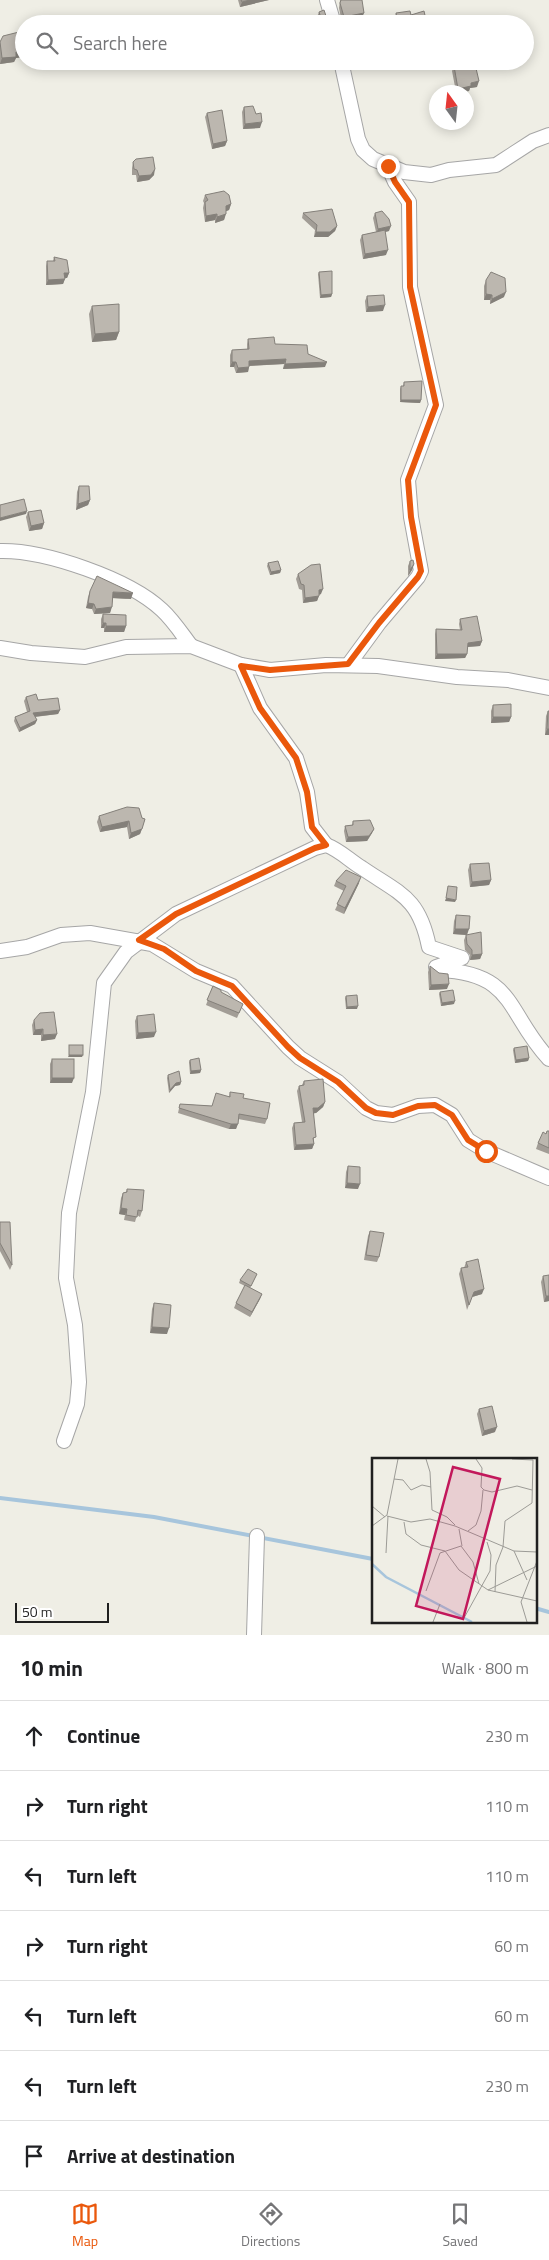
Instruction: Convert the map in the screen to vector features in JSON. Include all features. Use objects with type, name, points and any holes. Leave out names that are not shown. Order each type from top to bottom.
[{"type":"street","points":[[327,0],[331,15]]},
{"type":"street","points":[[343,70],[358,140],[363,150],[373,158],[404,172],[431,175],[449,170],[496,165],[533,141],[549,135]]},
{"type":"street","points":[[348,664],[421,571],[411,517],[408,480],[436,405],[410,287],[409,202],[395,182],[388,166]]},
{"type":"street","points":[[0,551],[42,555],[137,591],[162,610],[191,646]]},
{"type":"street","points":[[0,648],[31,653],[86,657],[126,647],[191,646],[241,666],[270,670],[348,664],[508,680],[549,688]]},
{"type":"street","points":[[241,666],[260,708],[296,758],[307,792],[312,827],[326,845],[398,890],[408,899],[422,920],[430,947],[462,958],[436,967],[440,970],[485,978],[497,985],[508,999],[529,1036],[549,1059]]},
{"type":"street","points":[[64,1441],[77,1404],[79,1382],[74,1325],[66,1278],[69,1213],[93,1092],[104,983],[114,966],[139,940],[176,914],[315,848],[326,845]]},
{"type":"street","points":[[0,951],[27,947],[61,936],[78,934],[108,934],[139,940],[164,949],[196,971],[232,986],[300,1058],[338,1082],[366,1108],[376,1113],[393,1115],[418,1106],[435,1105],[452,1115],[468,1140],[486,1151],[549,1178]]},
{"type":"street","points":[[254,1635],[257,1536]]},
{"type":"building","points":[[341,0],[362,0],[364,13],[343,15]]},
{"type":"building","points":[[324,10],[326,15],[320,15],[319,12]]},
{"type":"building","points":[[410,11],[411,15],[396,15],[396,13]]},
{"type":"building","points":[[424,11],[425,15],[411,15]]},
{"type":"building","points":[[15,33],[15,57],[2,58],[0,42],[3,36]]},
{"type":"building","points":[[455,70],[476,70],[479,81],[471,83],[471,85],[457,85]]},
{"type":"building","points":[[253,106],[256,114],[261,113],[262,122],[245,124],[244,107]]},
{"type":"building","points":[[222,110],[227,141],[213,144],[207,113]]},
{"type":"building","points":[[153,157],[155,169],[151,175],[139,176],[137,170],[134,169],[133,162],[136,159]]},
{"type":"building","points":[[224,191],[229,195],[231,204],[226,206],[226,214],[217,217],[217,214],[206,216],[205,202],[208,200],[205,195]]},
{"type":"building","points":[[332,209],[337,226],[330,232],[316,232],[317,225],[303,213]]},
{"type":"building","points":[[382,211],[389,219],[391,226],[378,229],[375,213]]},
{"type":"building","points":[[385,230],[388,250],[365,254],[362,235]]},
{"type":"building","points":[[54,257],[67,260],[69,273],[64,273],[65,279],[48,280],[47,261],[55,261]]},
{"type":"building","points":[[332,271],[332,294],[321,295],[319,272]]},
{"type":"building","points":[[491,272],[505,278],[506,292],[492,299],[492,295],[486,294],[486,280]]},
{"type":"building","points":[[384,295],[385,305],[368,307],[367,296]]},
{"type":"building","points":[[119,304],[119,332],[95,334],[92,306]]},
{"type":"building","points":[[274,337],[275,344],[307,345],[308,354],[327,362],[285,364],[286,359],[249,361],[249,367],[238,368],[236,362],[232,362],[232,350],[249,349],[248,339]]},
{"type":"building","points":[[422,381],[421,400],[401,400],[401,386],[404,386],[404,382]]},
{"type":"building","points":[[79,486],[89,486],[90,500],[78,504]]},
{"type":"building","points":[[24,499],[27,511],[0,518],[0,505]]},
{"type":"building","points":[[41,510],[44,523],[31,526],[28,512]]},
{"type":"building","points":[[413,560],[414,564],[410,570],[410,561]]},
{"type":"building","points":[[278,561],[281,570],[271,572],[268,563]]},
{"type":"building","points":[[320,564],[323,589],[319,590],[319,596],[305,598],[304,585],[301,584],[298,574],[311,565]]},
{"type":"building","points":[[97,576],[133,593],[113,592],[112,607],[96,609],[94,604],[88,603],[90,591]]},
{"type":"building","points":[[103,614],[126,615],[126,626],[106,626],[106,623],[103,623]]},
{"type":"building","points":[[477,616],[482,641],[468,643],[467,654],[437,654],[436,629],[462,630],[460,619]]},
{"type":"building","points":[[36,694],[38,700],[58,698],[60,710],[33,713],[37,720],[20,728],[15,717],[30,711],[26,697]]},
{"type":"building","points":[[511,704],[511,717],[493,717],[493,705]]},
{"type":"building","points":[[548,711],[549,729],[547,729]]},
{"type":"building","points":[[127,807],[139,808],[142,818],[145,819],[142,829],[131,833],[129,821],[102,827],[99,816]]},
{"type":"building","points":[[370,820],[374,829],[369,836],[348,837],[345,826],[353,825],[353,821]]},
{"type":"building","points":[[489,863],[491,880],[472,882],[470,864]]},
{"type":"building","points":[[346,870],[361,877],[345,908],[337,904],[346,886],[336,881]]},
{"type":"building","points":[[448,886],[457,887],[456,900],[446,898]]},
{"type":"building","points":[[456,915],[470,916],[469,929],[455,929]]},
{"type":"building","points":[[481,932],[482,954],[472,955],[472,950],[467,944],[466,935]]},
{"type":"building","points":[[430,966],[439,973],[448,974],[449,984],[431,985]]},
{"type":"building","points":[[213,986],[243,1004],[239,1013],[207,1000]]},
{"type":"building","points":[[453,990],[455,1001],[442,1003],[440,992]]},
{"type":"building","points":[[357,995],[358,1006],[347,1007],[346,996]]},
{"type":"building","points":[[54,1012],[57,1034],[43,1035],[43,1029],[35,1030],[34,1020],[40,1013]]},
{"type":"building","points":[[154,1014],[156,1032],[138,1033],[137,1016]]},
{"type":"building","points":[[69,1045],[83,1045],[83,1055],[69,1055]]},
{"type":"building","points":[[527,1046],[529,1058],[516,1060],[514,1048]]},
{"type":"building","points":[[199,1058],[201,1070],[191,1071],[190,1060]]},
{"type":"building","points":[[52,1059],[74,1059],[74,1078],[52,1078]]},
{"type":"building","points":[[179,1071],[181,1082],[176,1083],[170,1090],[168,1075]]},
{"type":"building","points":[[323,1079],[325,1102],[318,1108],[313,1108],[316,1137],[313,1138],[314,1144],[296,1145],[294,1123],[305,1122],[299,1086],[304,1085],[304,1081]]},
{"type":"building","points":[[230,1092],[244,1094],[243,1098],[270,1103],[267,1119],[239,1114],[238,1124],[231,1124],[179,1108],[180,1104],[212,1106],[216,1093],[230,1097]]},
{"type":"building","points":[[549,1131],[549,1148],[538,1143],[543,1132],[546,1134]]},
{"type":"building","points":[[348,1166],[360,1167],[360,1184],[347,1183]]},
{"type":"building","points":[[127,1189],[144,1190],[142,1211],[138,1210],[137,1217],[126,1215],[127,1209],[121,1208],[123,1193],[127,1192]]},
{"type":"building","points":[[0,1222],[10,1222],[12,1265],[0,1243]]},
{"type":"building","points":[[370,1231],[384,1233],[379,1257],[366,1255]]},
{"type":"building","points":[[478,1259],[484,1289],[474,1292],[469,1305],[461,1268],[468,1267],[466,1262]]},
{"type":"building","points":[[248,1269],[257,1274],[251,1286],[240,1280]]},
{"type":"building","points":[[549,1275],[549,1296],[546,1296],[543,1276]]},
{"type":"building","points":[[245,1285],[262,1294],[252,1312],[236,1303]]},
{"type":"building","points":[[154,1303],[171,1305],[169,1328],[152,1327]]},
{"type":"building","points":[[492,1406],[497,1427],[484,1431],[479,1409]]},
{"type":"waterway","points":[[0,1498],[154,1517],[372,1559]]},
{"type":"waterway","points":[[536,1608],[549,1612]]},
{"type":"route","points":[[388,166],[395,182],[409,202],[410,287],[436,405],[408,480],[411,517],[421,571],[348,664],[270,670],[241,666],[260,708],[296,758],[307,792],[312,827],[326,845],[315,848],[176,914],[139,940],[164,949],[196,971],[232,986],[300,1058],[338,1082],[366,1108],[376,1113],[393,1115],[418,1106],[435,1105],[452,1115],[468,1140],[486,1151]]}]
